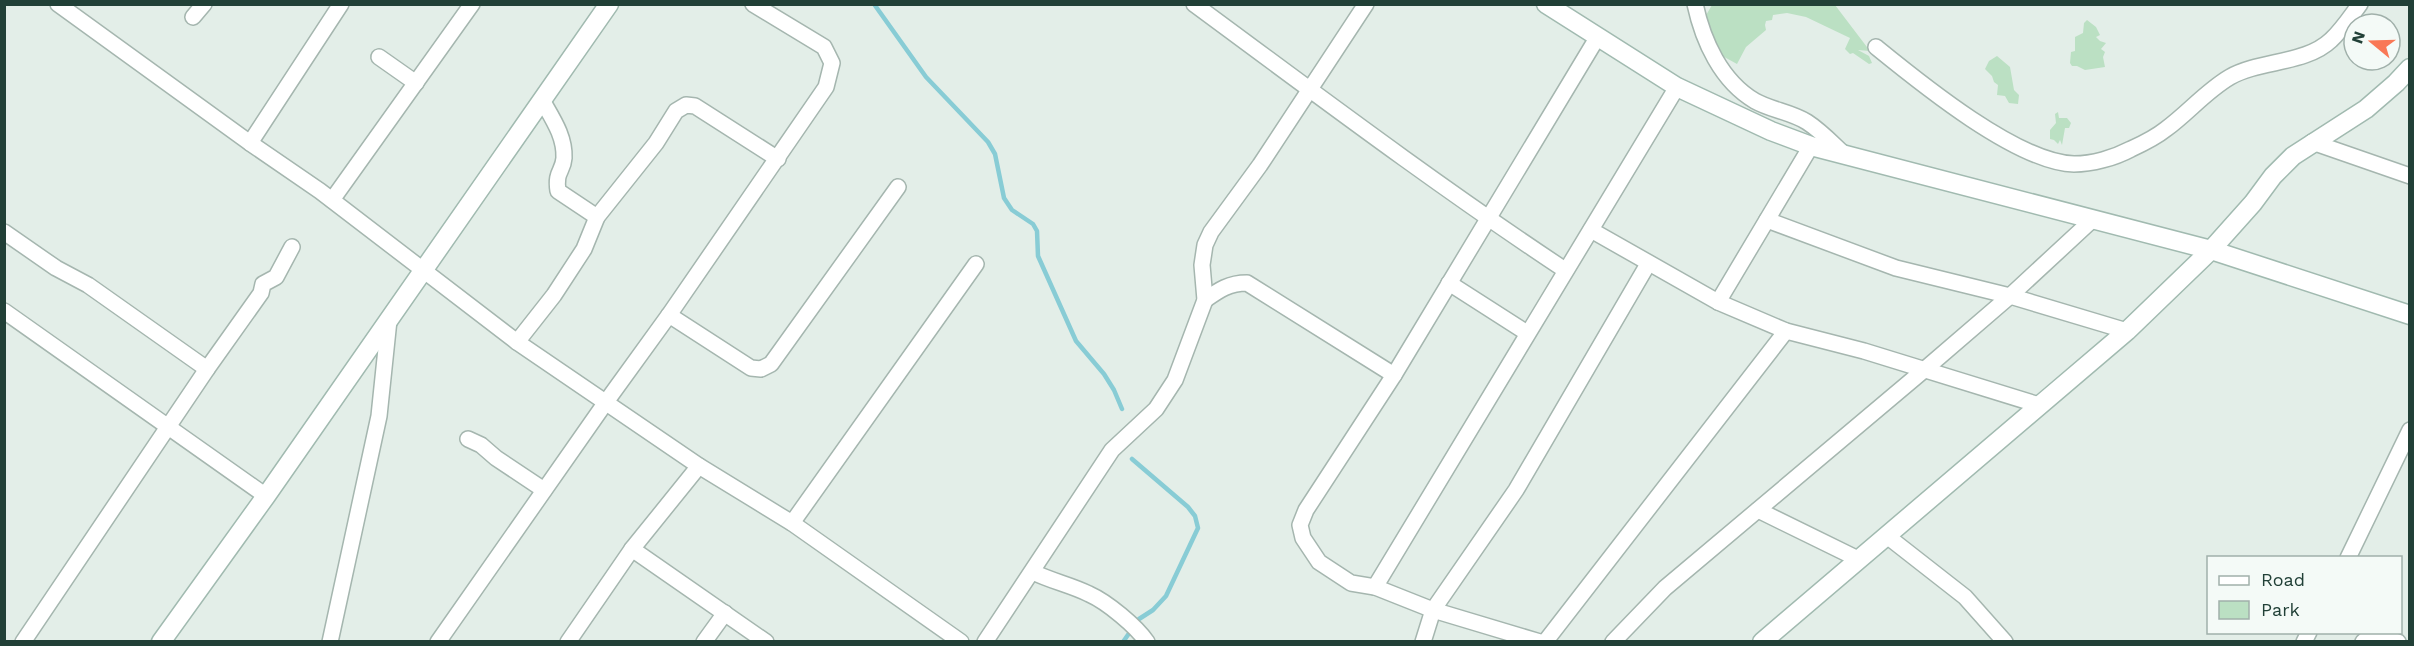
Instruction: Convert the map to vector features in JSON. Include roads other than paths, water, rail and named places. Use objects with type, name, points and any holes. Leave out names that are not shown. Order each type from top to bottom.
[{"type":"street","points":[[58,4],[332,201],[518,342],[699,466],[792,523],[961,642]]},
{"type":"street","points":[[193,17],[204,4]]},
{"type":"street","points":[[250,143],[342,4]]},
{"type":"street","points":[[332,201],[472,4]]},
{"type":"street","points":[[161,642],[266,496],[609,4]]},
{"type":"street","points":[[438,642],[669,315],[826,87],[832,63],[824,47],[753,4]]},
{"type":"street","points":[[1194,4],[1487,219],[1564,270]]},
{"type":"street","points":[[985,642],[1113,450],[1156,409],[1175,380],[1205,300],[1202,266],[1205,245],[1211,232],[1260,165],[1366,4]]},
{"type":"street","points":[[1546,4],[1677,87],[1771,131],[1811,146],[2091,221],[2211,250],[2409,315]]},
{"type":"street","points":[[1695,4],[1711,53],[1734,84],[1756,101],[1806,122],[1845,155]]},
{"type":"street","points":[[1876,47],[1937,96],[2014,144],[2039,158],[2073,164],[2100,161],[2129,150],[2166,130],[2224,81],[2244,69],[2303,56],[2330,41],[2360,4]]},
{"type":"street","points":[[1597,38],[1394,375],[1306,510],[1300,525],[1303,538],[1319,562],[1352,583],[1376,587],[1433,610],[1542,642],[1786,331]]},
{"type":"street","points":[[379,57],[416,83]]},
{"type":"street","points":[[1762,642],[2127,331],[2211,250],[2253,203],[2273,176],[2293,156],[2366,109],[2396,83],[2409,68]]},
{"type":"street","points":[[1376,587],[1564,270],[1591,230],[1677,87]]},
{"type":"street","points":[[542,100],[560,130],[563,146],[564,161],[557,175],[558,191],[597,217]]},
{"type":"street","points":[[518,342],[554,295],[584,249],[597,217],[656,143],[676,111],[686,105],[695,106],[778,159]]},
{"type":"street","points":[[2312,142],[2409,176]]},
{"type":"street","points":[[1718,302],[1811,146]]},
{"type":"street","points":[[669,315],[751,368],[761,369],[771,364],[898,187]]},
{"type":"street","points":[[1767,220],[1896,268],[2010,296],[2127,331]]},
{"type":"street","points":[[1613,642],[1665,588],[2010,296],[2091,221]]},
{"type":"street","points":[[1591,230],[1718,302],[1786,331],[1864,351],[2039,405]]},
{"type":"street","points":[[4,232],[56,268],[88,285],[207,369]]},
{"type":"street","points":[[22,642],[261,293],[263,284],[276,277],[292,247]]},
{"type":"street","points":[[792,523],[976,264]]},
{"type":"street","points":[[1423,642],[1433,610],[1516,490],[1648,264]]},
{"type":"street","points":[[1205,300],[1234,283],[1247,283],[1394,375]]},
{"type":"street","points":[[1449,283],[1527,333]]},
{"type":"street","points":[[4,311],[266,496]]},
{"type":"street","points":[[330,642],[379,416],[389,320]]},
{"type":"street","points":[[2349,556],[2409,430]]},
{"type":"street","points":[[468,440],[481,446],[544,490]]},
{"type":"street","points":[[568,642],[632,549],[699,466]]},
{"type":"street","points":[[1758,510],[1858,559]]},
{"type":"street","points":[[1887,536],[1965,597],[2006,642]]},
{"type":"street","points":[[632,549],[766,642]]},
{"type":"street","points":[[1033,572],[1090,594],[1141,632],[1147,642]]},
{"type":"street","points":[[704,642],[725,613]]},
{"type":"street","points":[[2362,642],[2366,638],[2373,637],[2397,642]]},
{"type":"waterway","points":[[874,4],[926,77],[988,142],[995,154],[1004,198],[1012,210],[1033,224],[1037,231],[1038,256],[1076,341],[1104,374],[1122,409]]},
{"type":"waterway","points":[[1123,642],[1139,619],[1153,610],[1166,596],[1198,528],[1195,516],[1188,507],[1132,459]]}]
